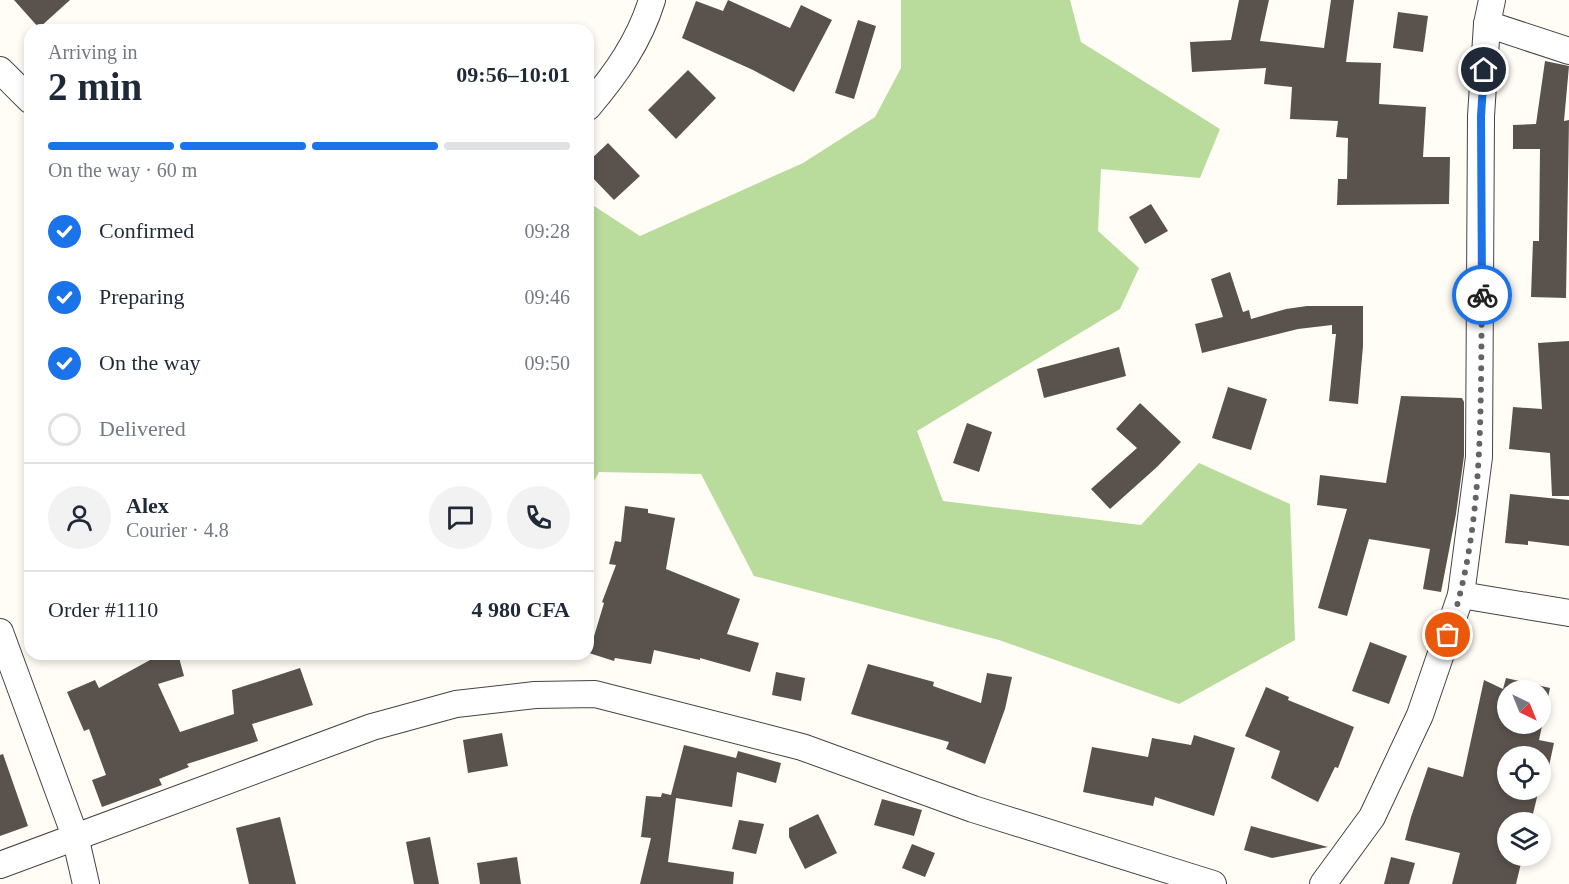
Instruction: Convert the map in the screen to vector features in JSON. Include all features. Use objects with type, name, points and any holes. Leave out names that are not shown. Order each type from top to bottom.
[{"type":"street","points":[[594,100],[620,70],[645,22],[652,0]]},
{"type":"street","points":[[1323,884],[1377,807],[1420,715],[1461,595],[1479,457],[1481,116],[1490,12],[1569,51]]},
{"type":"street","points":[[0,70],[24,94]]},
{"type":"street","points":[[1461,595],[1569,613]]},
{"type":"street","points":[[0,632],[75,836],[87,884]]},
{"type":"street","points":[[0,866],[75,836],[372,727],[446,706],[535,695],[595,694],[802,747],[973,809],[1213,884]]},
{"type":"green space","points":[[901,0],[1070,0],[1081,42],[1220,129],[1200,178],[1101,169],[1098,231],[1139,268],[1120,309],[917,431],[943,501],[1141,525],[1199,463],[1290,504],[1295,640],[1179,704],[999,640],[754,576],[701,474],[599,472],[594,481],[594,206],[640,236],[803,163],[875,117],[901,68]]},
{"type":"building","points":[[14,0],[70,0],[43,24],[35,24]]},
{"type":"building","points":[[728,0],[790,28],[801,5],[832,20],[794,92],[753,70],[682,38],[696,1],[723,11]]},
{"type":"building","points":[[1239,0],[1269,0],[1260,41],[1324,48],[1331,0],[1354,0],[1346,62],[1381,63],[1379,104],[1426,107],[1423,157],[1450,157],[1449,204],[1337,205],[1338,179],[1347,179],[1348,138],[1336,137],[1338,121],[1290,119],[1292,87],[1264,84],[1266,68],[1192,72],[1190,42],[1231,40]]},
{"type":"building","points":[[1398,12],[1428,16],[1423,52],[1393,48]]},
{"type":"building","points":[[858,20],[876,26],[854,99],[835,93]]},
{"type":"building","points":[[1545,61],[1569,66],[1564,121],[1569,120],[1566,298],[1531,297],[1533,241],[1539,241],[1540,149],[1513,149],[1513,125],[1536,124]]},
{"type":"building","points":[[688,70],[716,98],[676,139],[648,110]]},
{"type":"building","points":[[608,143],[640,176],[614,200],[594,179],[594,156]]},
{"type":"building","points":[[1151,204],[1168,231],[1145,244],[1129,217]]},
{"type":"building","points":[[1230,272],[1243,312],[1249,310],[1251,319],[1286,309],[1307,306],[1363,306],[1363,346],[1358,404],[1329,401],[1336,334],[1332,334],[1332,325],[1298,329],[1202,353],[1195,324],[1223,317],[1211,279]]},
{"type":"building","points":[[1569,341],[1569,496],[1552,496],[1550,453],[1509,449],[1513,407],[1542,409],[1538,343]]},
{"type":"building","points":[[1119,347],[1126,376],[1044,398],[1037,369]]},
{"type":"building","points":[[1228,387],[1267,399],[1251,450],[1212,438]]},
{"type":"building","points":[[1401,396],[1462,398],[1464,402],[1464,456],[1441,592],[1423,589],[1430,549],[1369,539],[1347,616],[1318,608],[1347,509],[1317,505],[1320,475],[1386,483]]},
{"type":"building","points":[[1140,403],[1181,442],[1110,509],[1091,489],[1137,448],[1116,429]]},
{"type":"building","points":[[967,423],[992,432],[979,472],[953,463]]},
{"type":"building","points":[[1510,494],[1569,500],[1569,546],[1528,541],[1528,545],[1505,543]]},
{"type":"building","points":[[625,506],[648,509],[648,513],[675,518],[666,569],[740,599],[727,634],[759,643],[750,672],[700,658],[700,660],[654,650],[651,664],[615,658],[614,661],[594,655],[594,636],[604,603],[602,602],[616,565],[609,564],[615,541],[621,542]]},
{"type":"building","points":[[1370,642],[1407,656],[1389,704],[1352,691]]},
{"type":"building","points":[[150,660],[180,660],[184,676],[158,684],[180,732],[234,714],[232,690],[300,668],[313,705],[252,724],[258,741],[187,764],[189,767],[159,779],[162,785],[102,807],[92,780],[106,775],[89,729],[84,731],[67,692],[95,680],[99,688]]},
{"type":"building","points":[[868,664],[934,682],[933,686],[981,703],[987,673],[1012,677],[1005,709],[985,764],[946,749],[949,742],[851,714]]},
{"type":"building","points":[[776,672],[805,678],[801,701],[772,695]]},
{"type":"building","points":[[1484,680],[1497,686],[1497,734],[1540,734],[1539,740],[1554,743],[1551,757],[1551,746],[1497,746],[1497,800],[1536,800],[1533,812],[1497,812],[1497,866],[1520,866],[1516,884],[1452,884],[1460,853],[1405,840],[1428,767],[1463,777]]},
{"type":"building","points":[[1266,687],[1289,697],[1288,700],[1354,727],[1338,768],[1335,767],[1318,802],[1271,778],[1280,751],[1245,736]]},
{"type":"building","points":[[502,733],[508,766],[468,773],[463,740]]},
{"type":"building","points":[[1194,735],[1235,748],[1214,816],[1155,797],[1153,806],[1083,792],[1092,747],[1148,757],[1152,738],[1191,745]]},
{"type":"building","points":[[684,745],[736,758],[738,751],[781,763],[776,783],[737,772],[732,807],[676,798],[668,862],[734,872],[733,884],[640,884],[651,838],[641,837],[646,796],[661,797],[662,793],[671,795]]},
{"type":"building","points":[[3,754],[28,826],[0,836],[0,755]]},
{"type":"building","points":[[882,799],[922,810],[914,836],[874,825]]},
{"type":"building","points":[[818,814],[837,853],[805,869],[789,837],[789,828]]},
{"type":"building","points":[[280,817],[296,884],[249,884],[236,828]]},
{"type":"building","points":[[739,820],[764,824],[756,854],[732,849]]},
{"type":"building","points":[[1251,826],[1328,847],[1272,858],[1244,850]]},
{"type":"building","points":[[430,837],[439,884],[414,884],[406,842]]},
{"type":"building","points":[[912,844],[935,853],[925,877],[902,868]]},
{"type":"building","points":[[517,857],[521,884],[480,884],[477,863]]},
{"type":"building","points":[[1391,857],[1415,863],[1409,884],[1384,884]]},
{"type":"way so far","points":[[1448,635],[1461,595],[1479,457],[1482,295]]},
{"type":"route","points":[[1482,295],[1481,116],[1484,70]]}]
